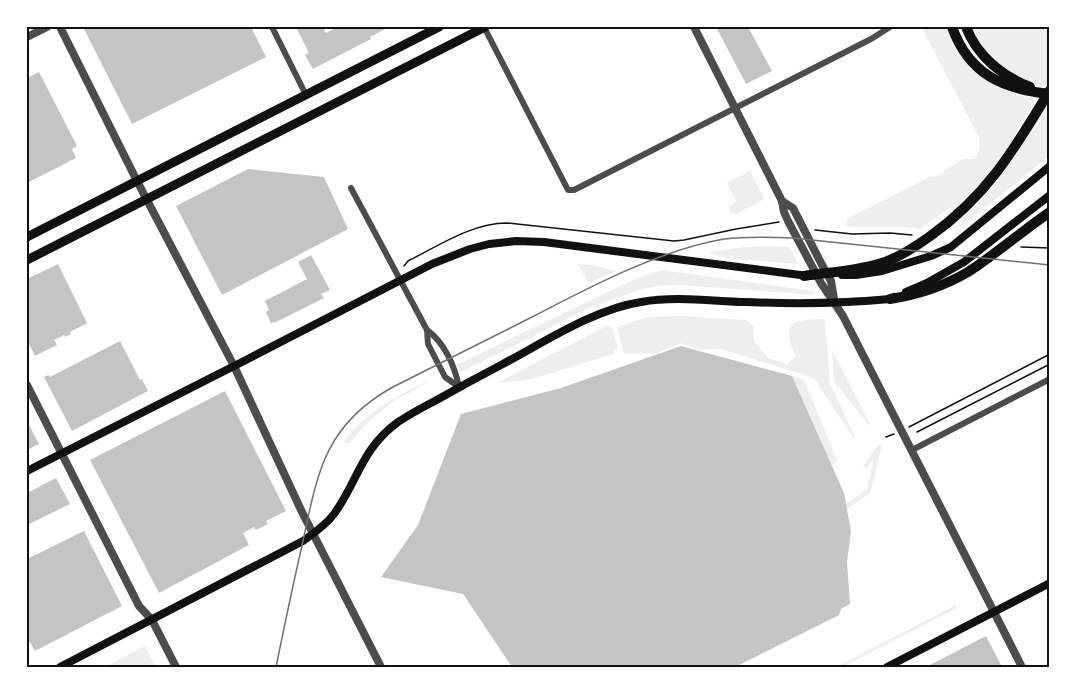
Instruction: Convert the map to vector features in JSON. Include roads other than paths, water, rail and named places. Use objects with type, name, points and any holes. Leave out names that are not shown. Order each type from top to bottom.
[{"type":"highway","points":[[952,27],[964,53],[983,72],[1008,86],[1022,90],[1050,92]]},
{"type":"highway","points":[[966,27],[981,53],[999,70],[1021,83],[1050,92]]},
{"type":"highway","points":[[804,276],[883,263],[925,240],[960,213],[982,191],[1004,163],[1050,92]]},
{"type":"highway","points":[[890,299],[909,296],[951,281],[969,271],[1050,212]]},
{"type":"main road","points":[[27,237],[439,27]]},
{"type":"main road","points":[[27,260],[484,27]]},
{"type":"main road","points":[[27,471],[432,264],[470,249],[516,241],[544,242],[804,276],[856,275],[882,271],[931,256],[951,247],[1050,166]]},
{"type":"main road","points":[[60,667],[314,534],[334,514],[362,462],[381,436],[411,414],[566,330],[598,315],[639,302],[687,299],[813,304],[890,299],[927,283],[964,262],[1050,195]]},
{"type":"main road","points":[[887,667],[1050,583]]},
{"type":"street","points":[[27,37],[47,27]]},
{"type":"street","points":[[60,27],[137,181],[234,366],[302,512],[381,667]]},
{"type":"street","points":[[273,27],[306,95]]},
{"type":"street","points":[[484,27],[568,190],[574,190],[871,39],[890,27]]},
{"type":"street","points":[[694,27],[782,201],[784,212],[810,264],[843,316],[1022,667]]},
{"type":"street","points":[[351,188],[428,330],[438,338],[456,372],[459,387]]},
{"type":"street","points":[[782,201],[793,208],[831,281],[834,301]]},
{"type":"street","points":[[428,330],[428,344],[445,377],[459,387]]},
{"type":"street","points":[[912,450],[1050,379]]},
{"type":"street","points":[[27,385],[139,606],[152,620],[176,667]]},
{"type":"tram line","points":[[276,667],[312,500],[326,457],[336,438],[350,420],[368,403],[391,388],[627,270],[675,251],[724,239],[793,238],[1050,265]]}]
